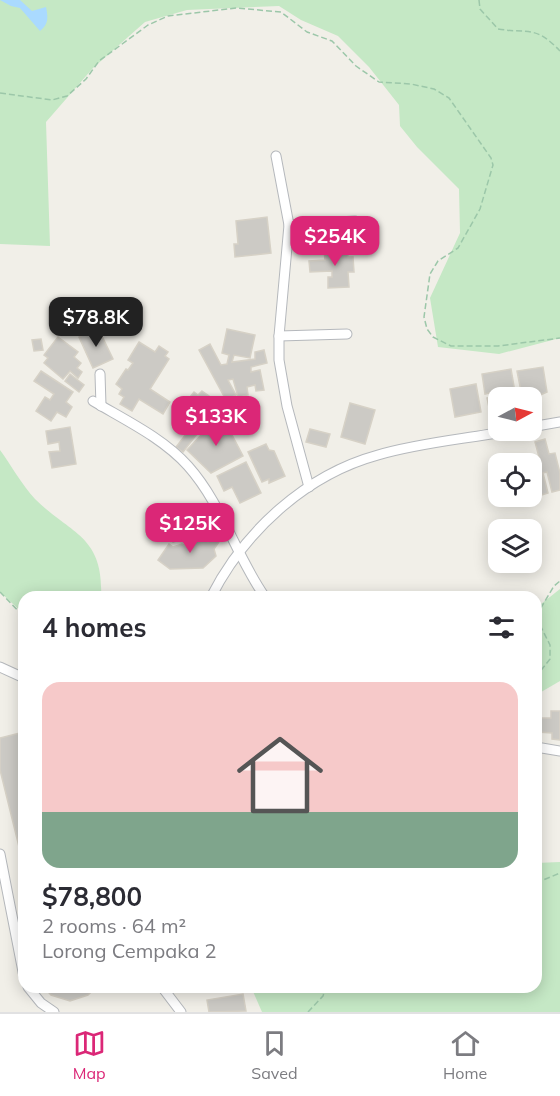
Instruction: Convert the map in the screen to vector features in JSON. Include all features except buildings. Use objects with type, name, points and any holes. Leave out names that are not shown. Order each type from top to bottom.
[{"type":"street","points":[[276,156],[289,225],[279,336],[282,383],[309,487]]},
{"type":"street","points":[[289,225],[355,221]]},
{"type":"street","points":[[279,336],[347,334]]},
{"type":"street","points":[[100,374],[97,403],[173,450],[189,467],[212,501],[237,552],[261,591]]},
{"type":"street","points":[[542,425],[560,422]]},
{"type":"street","points":[[214,591],[237,552],[250,537],[309,487],[355,463],[378,455],[488,435]]},
{"type":"street","points":[[0,667],[18,675]]},
{"type":"street","points":[[542,748],[560,751]]},
{"type":"street","points":[[0,855],[18,946]]},
{"type":"street","points":[[33,993],[41,1004],[54,1012]]},
{"type":"street","points":[[167,993],[181,1012]]},
{"type":"path","points":[[479,0],[480,9],[498,29],[531,30],[542,34],[560,51]]},
{"type":"path","points":[[0,93],[52,100],[67,96],[86,79],[99,61],[148,25],[168,16],[236,8],[281,12],[307,32],[332,41],[356,66],[379,82],[434,89],[448,98],[491,158],[493,165],[480,209],[458,248],[438,261],[430,274],[424,317],[427,329],[434,337],[451,345],[498,346],[560,338]]},
{"type":"path","points":[[542,606],[554,586],[560,581]]},
{"type":"path","points":[[0,592],[18,611]]},
{"type":"path","points":[[542,628],[550,645],[550,659],[542,669]]},
{"type":"path","points":[[542,880],[560,873]]},
{"type":"path","points":[[308,1012],[324,993]]},
{"type":"green space","points":[[0,0],[560,0],[560,338],[499,354],[438,347],[430,298],[460,233],[459,189],[417,147],[400,126],[399,105],[369,67],[338,36],[301,20],[279,6],[187,10],[145,22],[93,68],[46,122],[50,246],[0,244]]},
{"type":"green space","points":[[0,450],[35,499],[91,548],[97,560],[101,591],[18,591],[18,608],[0,592]]},
{"type":"green space","points":[[560,589],[560,681],[542,692],[542,603]]},
{"type":"green space","points":[[560,862],[560,1012],[262,1012],[254,993],[542,993],[542,863]]},
{"type":"water","points":[[0,0],[20,0],[32,11],[46,7],[45,26],[40,31],[20,8]]}]
